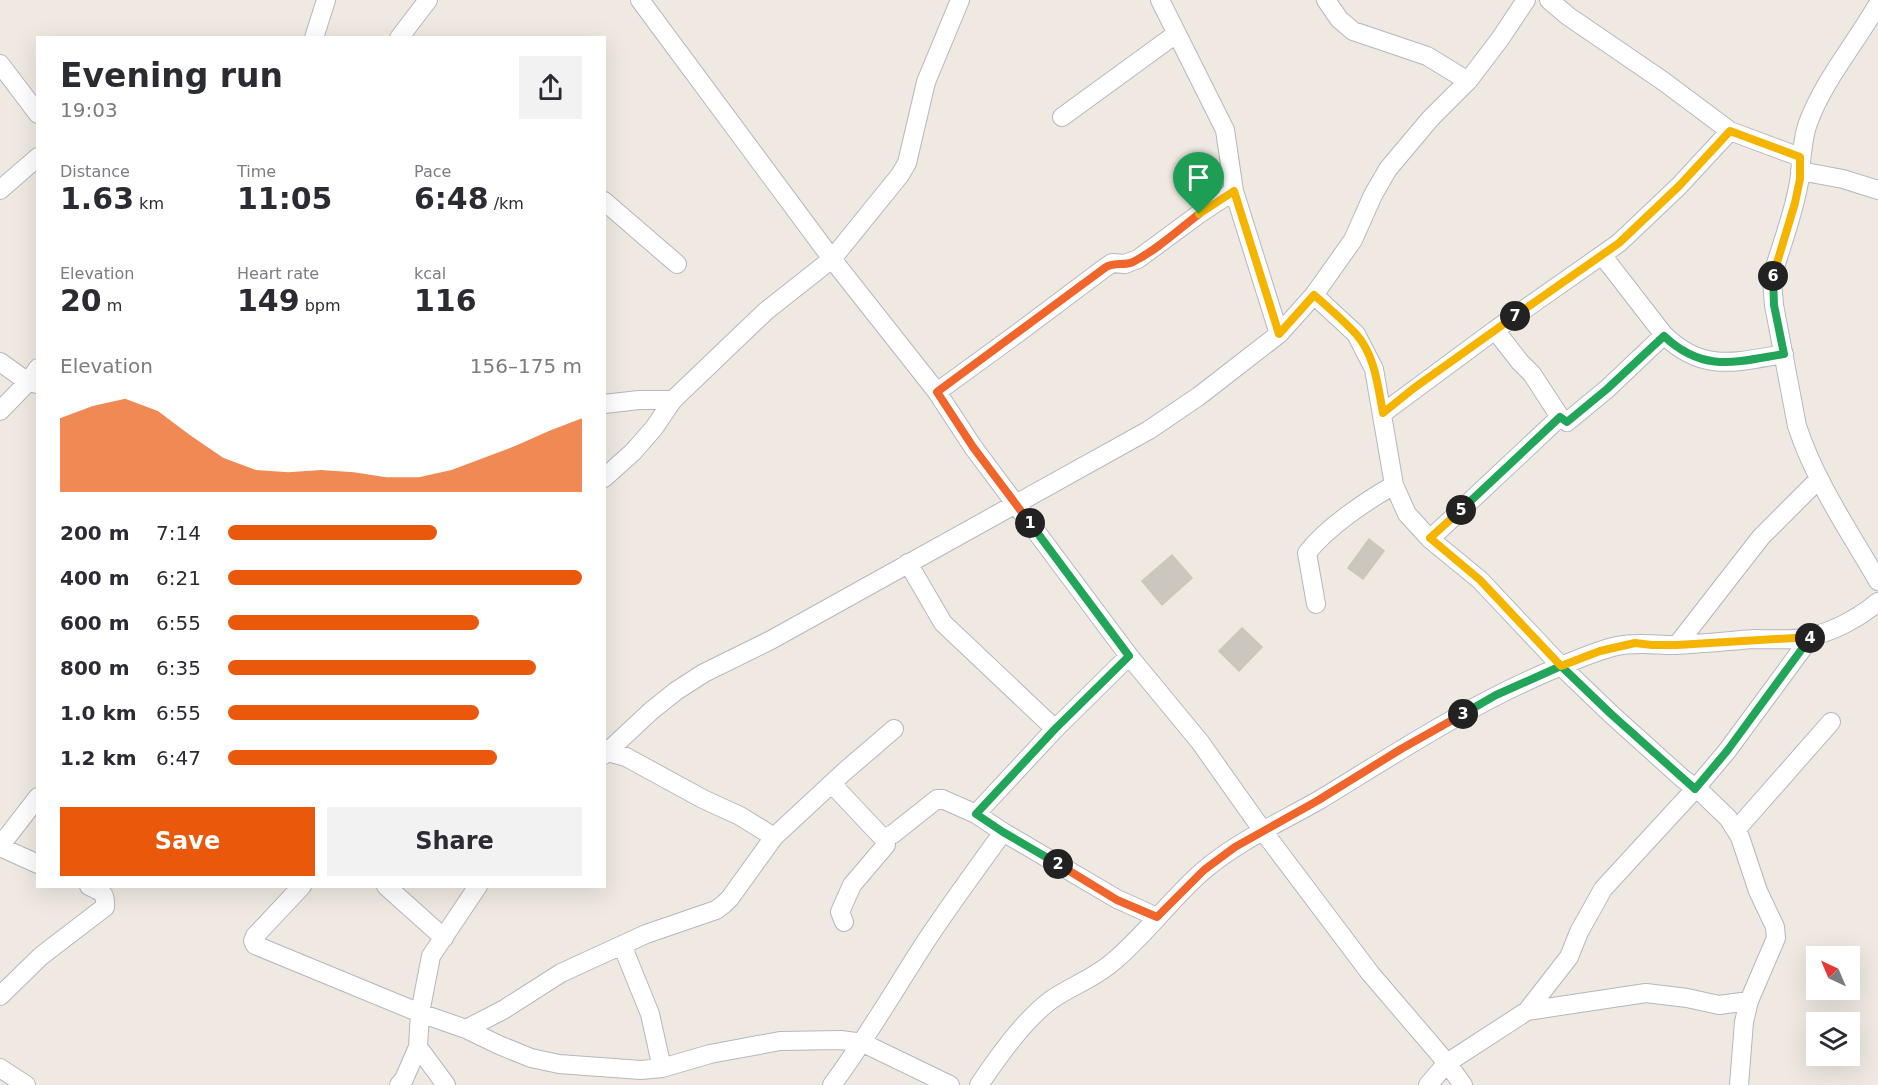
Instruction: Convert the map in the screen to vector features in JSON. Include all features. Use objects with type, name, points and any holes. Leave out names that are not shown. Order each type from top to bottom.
[{"type":"street","points":[[315,36],[326,0]]},
{"type":"street","points":[[401,36],[428,0]]},
{"type":"street","points":[[640,0],[832,259],[937,392],[973,447],[1129,656],[1200,742],[1263,831],[1370,973],[1448,1063],[1463,1085]]},
{"type":"street","points":[[1160,0],[1225,130],[1234,191],[1279,334]]},
{"type":"street","points":[[1326,0],[1339,19],[1353,31],[1427,56],[1468,81]]},
{"type":"street","points":[[606,753],[651,711],[704,673],[771,640],[1149,430],[1199,396],[1279,334],[1314,295],[1353,240],[1373,195],[1388,169],[1430,119],[1468,81],[1526,0]]},
{"type":"street","points":[[1549,0],[1568,16],[1663,81],[1730,131],[1800,164],[1878,190]]},
{"type":"street","points":[[606,476],[633,452],[654,428],[673,400],[766,311],[832,259],[900,175],[907,163],[926,82],[962,1]]},
{"type":"street","points":[[1878,4],[1817,99],[1807,126],[1795,203],[1772,280],[1774,305],[1802,443],[1819,479],[1878,581]]},
{"type":"street","points":[[1062,117],[1176,34]]},
{"type":"street","points":[[0,64],[36,111]]},
{"type":"street","points":[[1383,413],[1495,330],[1619,243],[1679,186],[1730,131]]},
{"type":"street","points":[[0,190],[36,158]]},
{"type":"street","points":[[937,392],[1106,267],[1112,263],[1125,264],[1138,259],[1234,191]]},
{"type":"street","points":[[606,203],[677,264]]},
{"type":"street","points":[[1602,255],[1664,336],[1676,347],[1696,359],[1731,363],[1784,354]]},
{"type":"street","points":[[1314,295],[1356,334],[1374,369],[1394,485],[1407,514],[1430,538],[1480,580],[1561,666],[1611,714],[1728,818],[1740,837],[1758,891],[1775,927],[1776,938],[1749,1001],[1744,1022],[1739,1085]]},
{"type":"street","points":[[1495,330],[1532,374],[1560,417],[1567,422],[1607,389],[1664,336]]},
{"type":"street","points":[[0,362],[34,378],[0,411]]},
{"type":"street","points":[[606,404],[639,400],[673,400]]},
{"type":"street","points":[[1430,538],[1560,417]]},
{"type":"street","points":[[1677,645],[1761,537],[1819,479]]},
{"type":"street","points":[[1316,604],[1307,553],[1343,520],[1374,496],[1394,485]]},
{"type":"street","points":[[908,563],[943,623],[1055,729]]},
{"type":"street","points":[[979,1085],[1002,1053],[1036,1013],[1051,1000],[1108,966],[1134,943],[1204,870],[1235,847],[1496,695],[1561,666],[1618,646],[1635,643],[1677,645],[1811,637],[1851,619],[1878,602]]},
{"type":"street","points":[[1428,1085],[1448,1063],[1527,1011],[1569,957],[1579,932],[1603,889],[1727,751],[1811,637]]},
{"type":"street","points":[[976,814],[1055,729],[1129,656]]},
{"type":"street","points":[[1736,830],[1831,722]]},
{"type":"street","points":[[466,1029],[503,1010],[561,973],[646,934],[716,910],[724,904],[753,869],[774,837],[894,729]]},
{"type":"street","points":[[606,753],[626,758],[740,816],[774,837]]},
{"type":"street","points":[[832,784],[881,836],[892,834],[937,799],[942,799],[976,814],[1117,900],[1157,917]]},
{"type":"street","points":[[36,799],[13,826],[0,846],[36,863]]},
{"type":"street","points":[[832,1085],[863,1043],[930,936],[1003,832]]},
{"type":"street","points":[[844,922],[840,912],[852,885],[886,845],[885,837]]},
{"type":"street","points":[[0,996],[41,956],[105,907],[106,899],[102,892],[93,888]]},
{"type":"street","points":[[300,888],[255,936],[253,941],[255,945],[466,1029],[531,1058],[559,1064],[641,1070],[662,1068],[710,1054],[780,1041],[841,1040],[863,1043],[950,1085]]},
{"type":"street","points":[[388,888],[444,938]]},
{"type":"street","points":[[399,1085],[418,1047],[420,1012],[431,956],[477,888]]},
{"type":"street","points":[[622,945],[650,1014],[662,1068]]},
{"type":"street","points":[[1527,1011],[1646,993],[1719,1005],[1749,1001]]},
{"type":"street","points":[[418,1047],[446,1085]]},
{"type":"street","points":[[4,1076],[26,1085]]},
{"type":"building","points":[[1369,539],[1384,551],[1363,579],[1348,568]]},
{"type":"building","points":[[1172,555],[1192,578],[1162,605],[1142,581]]},
{"type":"building","points":[[1242,628],[1262,647],[1239,671],[1219,651]]},
{"type":"route","points":[[1199,214],[1131,263],[1112,263],[1106,267],[937,392],[973,447],[1129,656],[1055,729],[976,814],[1117,900],[1157,917],[1204,870],[1235,847],[1496,695],[1561,666],[1695,789],[1727,751],[1811,637],[1677,645],[1635,643],[1600,651],[1561,666],[1480,580],[1430,538],[1560,417],[1567,422],[1607,389],[1664,336],[1676,347],[1696,359],[1731,363],[1784,354],[1774,305],[1772,280],[1795,203],[1800,179],[1800,157],[1730,131],[1679,186],[1619,243],[1414,388],[1383,413],[1374,369],[1363,345],[1356,334],[1314,295],[1279,334],[1234,191],[1199,214]]}]
